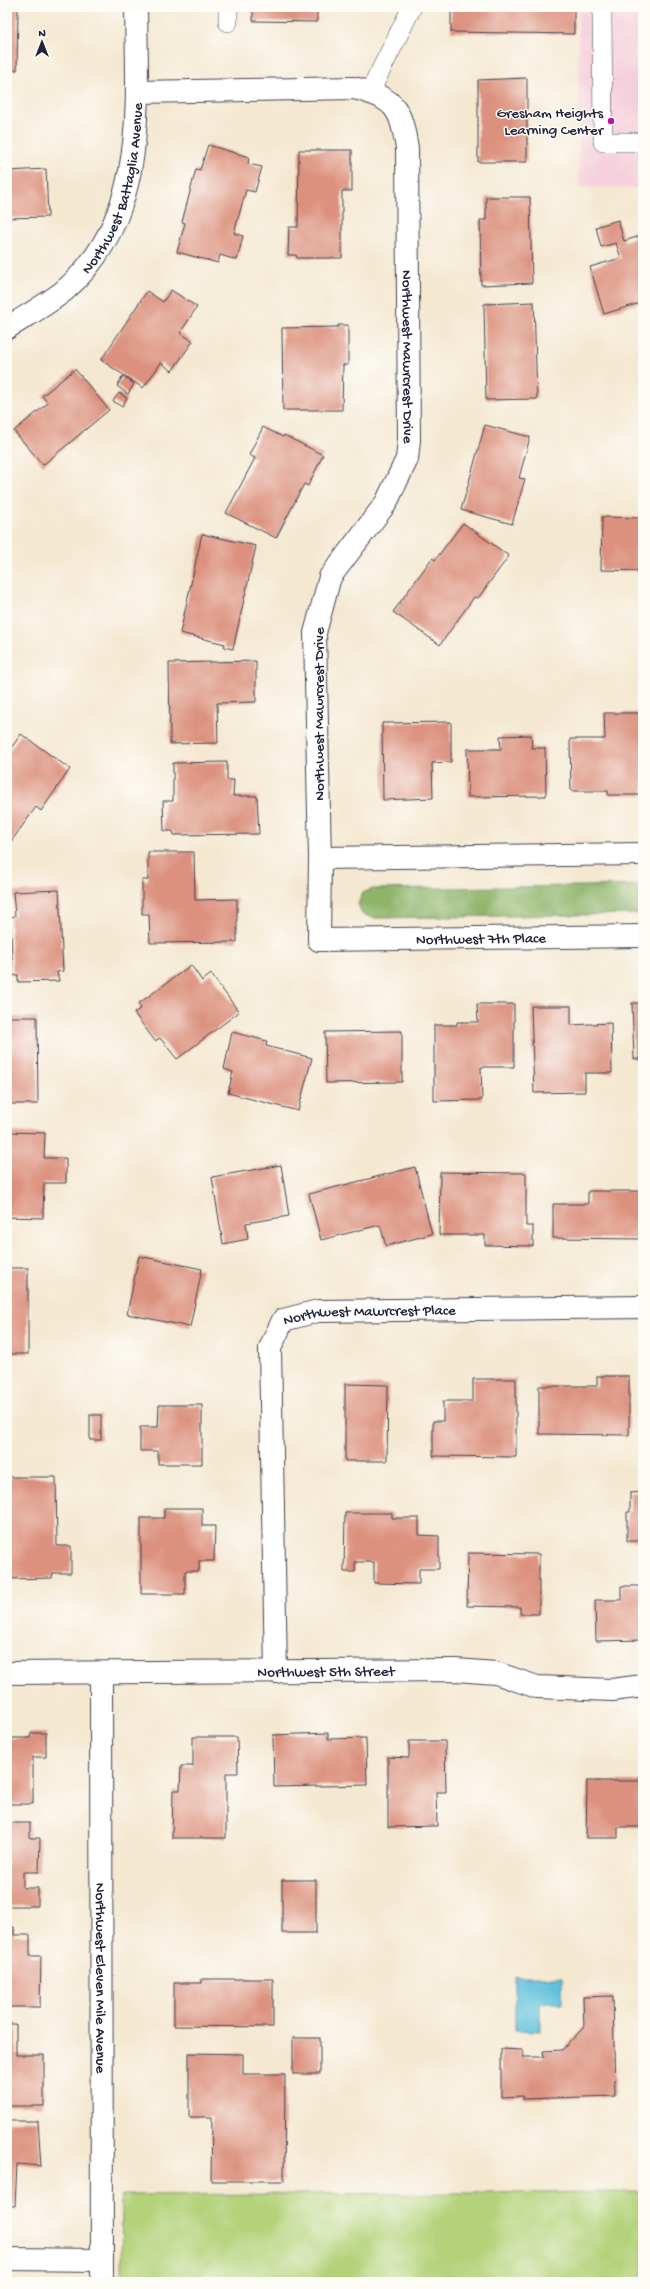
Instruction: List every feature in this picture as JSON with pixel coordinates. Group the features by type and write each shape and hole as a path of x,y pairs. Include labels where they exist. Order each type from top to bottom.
{"street":[{"name":"Northwest Battaglia Avenue","path":"7,328 65,290 98,254 116,222 128,186 135,142 137,92 136,7"},
{"name":"Northwest Mawrcrest Drive","path":"137,92 354,88 380,95 396,110 403,124 407,148 409,440 407,460 386,503 330,577 315,633 320,858 318,940"},
{"path":"320,858 643,854"},
{"name":"Northwest 7th Place","path":"318,940 643,936"},
{"name":"Northwest Mawrcrest Place","path":"276,1672 270,1348 283,1320 318,1311 643,1307"},
{"name":"Northwest 5th Street","path":"7,1674 456,1670 496,1673 537,1687 612,1690 643,1686"},
{"name":"Northwest Eleven Mile Avenue","path":"101,1674 102,2282"},
{"path":"7,2259 101,2260"}],"lane":[{"path":"370,92 412,7"},
{"path":"602,7 603,142 643,142"}],"shaded area":[{"name":"Gresham Heights Learning Center","path":"578,7 643,7 643,188 579,187"}],"green space":[{"path":"643,885 643,914 374,918 362,914 358,904 362,893 373,889"},
{"path":"643,2192 643,2282 121,2282 122,2195"}],"water":[{"path":"515,1977 562,1977 562,2003 540,2003 540,2031 515,2030"}],"building":[{"path":"7,7 18,7 17,70 7,70"},
{"path":"253,7 317,7 317,22 253,21"},
{"path":"451,7 574,7 574,34 451,32"},
{"path":"527,78 527,162 478,162 478,80"},
{"path":"208,145 249,157 248,164 262,167 255,192 246,190 234,233 243,236 237,260 220,255 218,263 177,252 185,223 182,222 196,169 200,170"},
{"path":"299,150 352,150 352,191 342,191 342,258 297,258 296,255 288,255 289,227 298,227"},
{"path":"46,169 48,217 7,218 7,171"},
{"path":"486,197 530,197 532,283 481,285 480,220 486,220"},
{"path":"618,220 624,241 643,235 643,311 640,303 604,314 590,267 621,258 616,243 601,247 596,227"},
{"path":"171,290 197,307 180,333 193,341 172,371 161,363 143,388 101,360 147,291 163,302"},
{"path":"534,302 537,399 486,400 484,304"},
{"path":"338,325 348,325 348,365 343,365 342,410 283,410 282,328 338,327"},
{"path":"75,369 109,410 43,465 14,431 48,403 42,396"},
{"path":"123,376 134,384 128,394 117,386"},
{"path":"119,393 127,398 122,407 113,401"},
{"path":"485,425 530,437 519,478 525,479 512,524 461,510"},
{"path":"263,427 283,437 284,435 323,455 308,486 304,484 276,538 226,513 255,458 249,455"},
{"path":"602,517 643,518 643,571 601,570"},
{"path":"463,523 509,556 478,598 474,597 440,645 393,612 432,558 435,560"},
{"path":"202,534 256,546 233,649 224,647 225,644 180,633"},
{"path":"256,661 256,702 217,703 218,743 170,744 169,663"},
{"path":"604,713 643,713 643,795 608,795 608,791 571,791 570,739 605,739"},
{"path":"451,722 451,762 432,763 433,798 383,800 382,723"},
{"path":"21,734 70,769 41,811 36,807 10,843 7,841 7,754"},
{"path":"531,735 532,748 545,748 546,796 468,797 467,749 501,749 500,736"},
{"path":"227,762 227,780 234,780 233,796 257,796 259,834 174,835 173,831 164,831 163,801 173,801 173,763"},
{"path":"148,852 194,852 195,900 237,899 237,942 150,943 149,914 142,914 142,880 148,880"},
{"path":"59,890 63,971 57,972 59,981 18,982 18,975 13,976 10,917 15,916 13,892"},
{"path":"191,965 202,981 211,974 239,1012 177,1059 160,1038 155,1041 134,1013 141,1008 138,1004"},
{"path":"632,1003 643,1003 643,1076 641,1076 641,1059 634,1059"},
{"path":"477,1004 514,1004 514,1067 481,1067 482,1100 434,1101 434,1025 457,1025 457,1022 478,1022"},
{"path":"531,1006 571,1006 571,1025 611,1023 612,1073 585,1073 585,1092 534,1093"},
{"path":"7,1017 37,1017 38,1104 7,1104"},
{"path":"402,1031 402,1082 326,1083 325,1032"},
{"path":"232,1032 267,1041 266,1046 312,1058 298,1111 228,1093 233,1072 224,1069"},
{"path":"7,1132 45,1133 44,1158 66,1158 66,1183 44,1183 43,1218 7,1217"},
{"path":"281,1165 289,1216 246,1223 248,1239 223,1244 212,1177"},
{"path":"415,1167 432,1234 386,1246 380,1225 321,1240 309,1194"},
{"path":"440,1172 526,1173 526,1226 533,1226 533,1246 485,1245 485,1235 439,1235"},
{"path":"588,1191 643,1191 643,1239 553,1238 553,1204 588,1204"},
{"path":"139,1256 202,1269 190,1327 127,1314"},
{"path":"7,1268 28,1268 28,1354 7,1354"},
{"path":"597,1376 629,1376 629,1435 539,1434 539,1386 597,1386"},
{"path":"473,1379 516,1379 516,1457 433,1456 433,1421 443,1421 443,1401 473,1401"},
{"path":"345,1384 388,1385 387,1461 345,1461"},
{"path":"159,1405 202,1405 202,1464 158,1464 158,1451 140,1451 140,1427 158,1427"},
{"path":"90,1415 101,1415 101,1440 90,1440"},
{"path":"7,1477 56,1477 57,1546 71,1546 71,1573 53,1573 52,1578 7,1579"},
{"path":"643,1492 643,1572 641,1572 641,1541 627,1541 627,1512 630,1512 630,1493"},
{"path":"164,1508 202,1508 202,1526 215,1526 214,1561 199,1561 199,1571 185,1571 185,1594 141,1594 141,1518 164,1518"},
{"path":"345,1513 392,1513 392,1518 419,1518 419,1535 439,1536 439,1569 419,1569 419,1584 374,1583 374,1562 355,1562 355,1572 344,1572"},
{"path":"468,1553 539,1554 539,1614 520,1614 520,1607 467,1606"},
{"path":"621,1586 643,1586 643,1640 596,1641 595,1600 621,1600"},
{"path":"31,1733 46,1733 46,1757 33,1757 33,1804 8,1804 7,1738 30,1738"},
{"path":"328,1733 328,1739 366,1738 367,1785 274,1787 273,1735"},
{"path":"193,1737 237,1737 238,1773 226,1773 226,1838 172,1838 173,1790 180,1790 181,1766 193,1766"},
{"path":"409,1741 445,1741 446,1792 436,1792 437,1826 388,1827 388,1757 409,1758"},
{"path":"640,1752 643,1752 643,1827 618,1827 618,1838 586,1838 587,1781 640,1781"},
{"path":"7,1823 30,1823 30,1838 40,1838 39,1872 23,1872 23,1888 38,1888 38,1906 7,1906"},
{"path":"282,1880 316,1880 316,1933 282,1933"},
{"path":"7,1927 14,1927 14,1935 30,1935 30,1956 41,1956 40,2007 7,2007"},
{"path":"202,1979 273,1979 273,2027 174,2026 174,1983 202,1983"},
{"path":"640,1984 643,1984 643,2021 641,2021"},
{"path":"613,1996 615,2096 523,2099 523,2096 501,2097 501,2049 523,2050 523,2057 544,2057 543,2051 562,2050 584,2027 583,1997"},
{"path":"7,2024 16,2024 16,2055 44,2055 44,2106 7,2106"},
{"path":"293,2038 320,2038 320,2074 293,2074"},
{"path":"189,2053 243,2054 243,2074 285,2074 284,2181 211,2181 212,2117 189,2117"},
{"path":"8,2121 38,2121 41,2166 17,2164 15,2206 7,2206"}],"place":[{"name":"Gresham Heights Learning Center","path":"611,121"}]}
